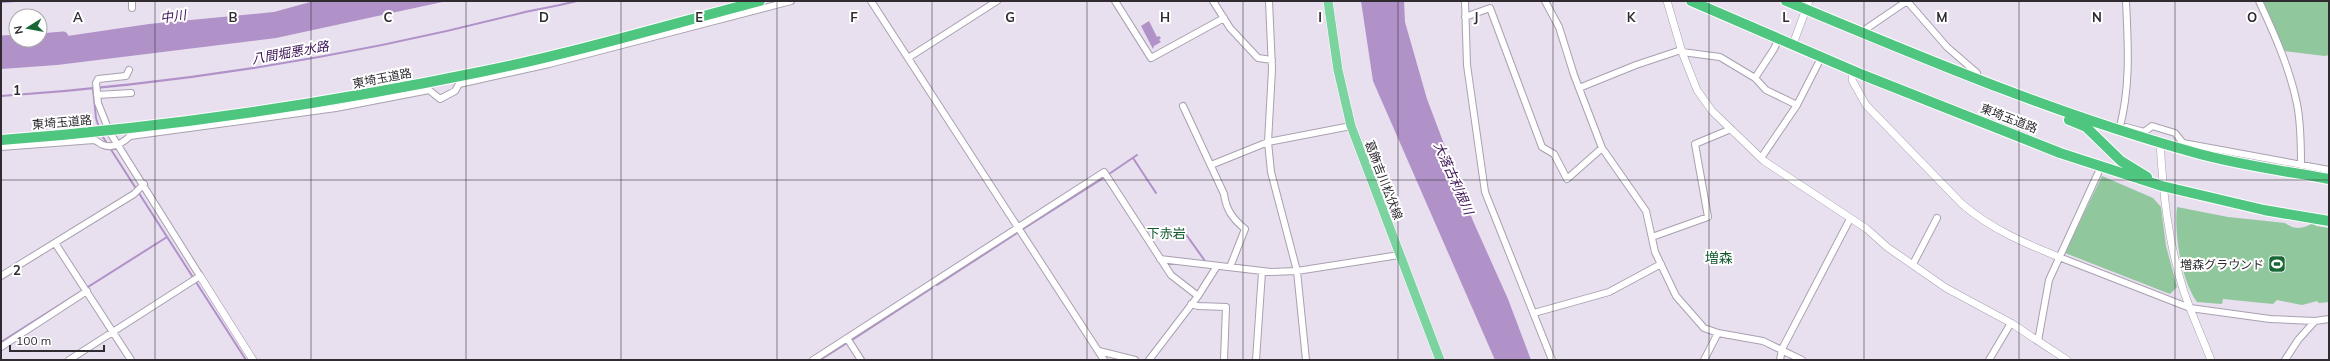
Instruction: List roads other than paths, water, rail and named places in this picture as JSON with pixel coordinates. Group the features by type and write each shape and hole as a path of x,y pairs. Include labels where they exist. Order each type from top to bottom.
{"highway":[{"name":"東埼玉道路","path":"1,140 109,131 333,100 486,71 760,1"},
{"name":"東埼玉道路","path":"1691,1 1853,70 2060,153 2162,186 2264,210 2329,221"},
{"name":"東埼玉道路","path":"1786,1 1808,5 1860,33 2045,106 2197,153 2329,179"},
{"path":"2045,106 2086,127 2121,161 2162,186"}],"main road":[{"name":"葛飾吉川松伏線","path":"1328,1 1338,70 1351,126 1440,360"}],"street":[{"path":"1,147 94,140 102,145 118,145 124,143 130,136 336,108 429,90 440,99 455,91 459,84 549,64 791,1"},
{"path":"871,1 1104,360"},
{"path":"908,58 997,1"},
{"path":"1115,1 1152,58 1224,18"},
{"path":"1213,1 1224,18 1258,58 1272,60"},
{"path":"1269,1 1272,60 1268,142 1271,172 1297,271 1306,360"},
{"path":"1465,1 1467,65 1486,192 1552,360"},
{"path":"1545,1 1559,27 1579,88 1602,148 1646,211 1655,252 1676,296 1704,328 1718,333 1763,340 1802,360"},
{"path":"1666,1 1681,51 1697,90 1712,111 1761,158 1850,218 1946,288 2011,323 2067,360"},
{"path":"1860,33 1907,1 1947,47 1977,73 1979,81"},
{"path":"2126,1 2129,59 2126,98 2120,128 2144,132 2152,126 2175,133 2182,143 2329,170"},
{"path":"2259,1 2282,56 2297,104 2301,165"},
{"path":"1793,44 1808,5"},
{"path":"1465,17 1490,8 1542,147 1554,154 1567,179 1602,148"},
{"path":"1755,78 1774,49 1779,38"},
{"path":"1579,88 1681,51 1720,57 1755,78 1766,90 1797,105"},
{"path":"1761,158 1797,105 1822,56"},
{"path":"130,70 126,76 98,80 96,83 98,103 109,131 144,184 251,359"},
{"path":"1853,70 1852,80 1866,105 1962,204 1976,217 2002,232 2059,257 2190,308 2270,319 2315,321 2329,319"},
{"path":"97,95 131,92"},
{"path":"1183,106 1224,194 1225,204 1233,219 1245,229 1230,267"},
{"path":"1211,165 1268,142 1351,126"},
{"path":"1652,237 1708,217 1695,144 1730,129"},
{"path":"2160,142 2162,186 2173,252 2190,308 2211,360"},
{"path":"2038,341 2049,280 2099,171"},
{"path":"813,360 1104,172 1171,275 1198,296"},
{"path":"1,276 134,194 144,184"},
{"path":"1780,360 1782,349 1850,218"},
{"path":"1913,264 1937,218"},
{"path":"55,244 131,360"},
{"path":"1160,259 1262,272 1297,271 1400,255"},
{"path":"1534,313 1609,292 1661,264"},
{"path":"1149,360 1198,296 1217,266"},
{"path":"1256,360 1262,272"},
{"path":"69,360 200,276"},
{"path":"2,344 87,292"},
{"path":"1191,304 1198,306 1226,307 1224,360"},
{"path":"2285,360 2298,340 2315,321"},
{"path":"1989,360 2011,323"},
{"path":"1704,360 1718,333"},
{"path":"847,338 861,360"},
{"path":"1099,351 1135,360"}],"water":[{"path":"314,1 447,1 276,38 57,65 1,69 1,43 8,42 8,48 48,48 48,39 149,24 274,12"},
{"name":"大落古利根川","path":"1361,1 1404,1 1405,22 1427,99 1473,221 1508,299 1531,360 1495,360 1373,81"},
{"path":"1149,21 1157,37 1159,36 1161,38 1159,40 1161,42 1154,46 1153,49 1141,26"}],"waterway":[{"path":"1,2 16,1"},
{"name":"八間堀悪水路","path":"1,96 132,84 263,66 393,43 577,1"},
{"name":"中川","path":"48,38 63,37"},
{"name":"中川","path":"1,41 8,41"},
{"path":"93,89 96,118 99,128"},
{"path":"101,134 246,360"},
{"path":"1109,174 1137,155"},
{"path":"1133,158 1156,193"},
{"path":"1023,229 1105,177"},
{"path":"1180,226 1205,261"},
{"path":"937,285 1017,233"},
{"path":"1,342 167,237"},
{"path":"852,340 932,288"},
{"path":"820,360 847,343"}],"place":[{"name":"増森グラウンド","path":"2277,264"}],"district":[{"name":"下赤岩","path":"1166,233"},
{"name":"増森","path":"1719,258"}]}
